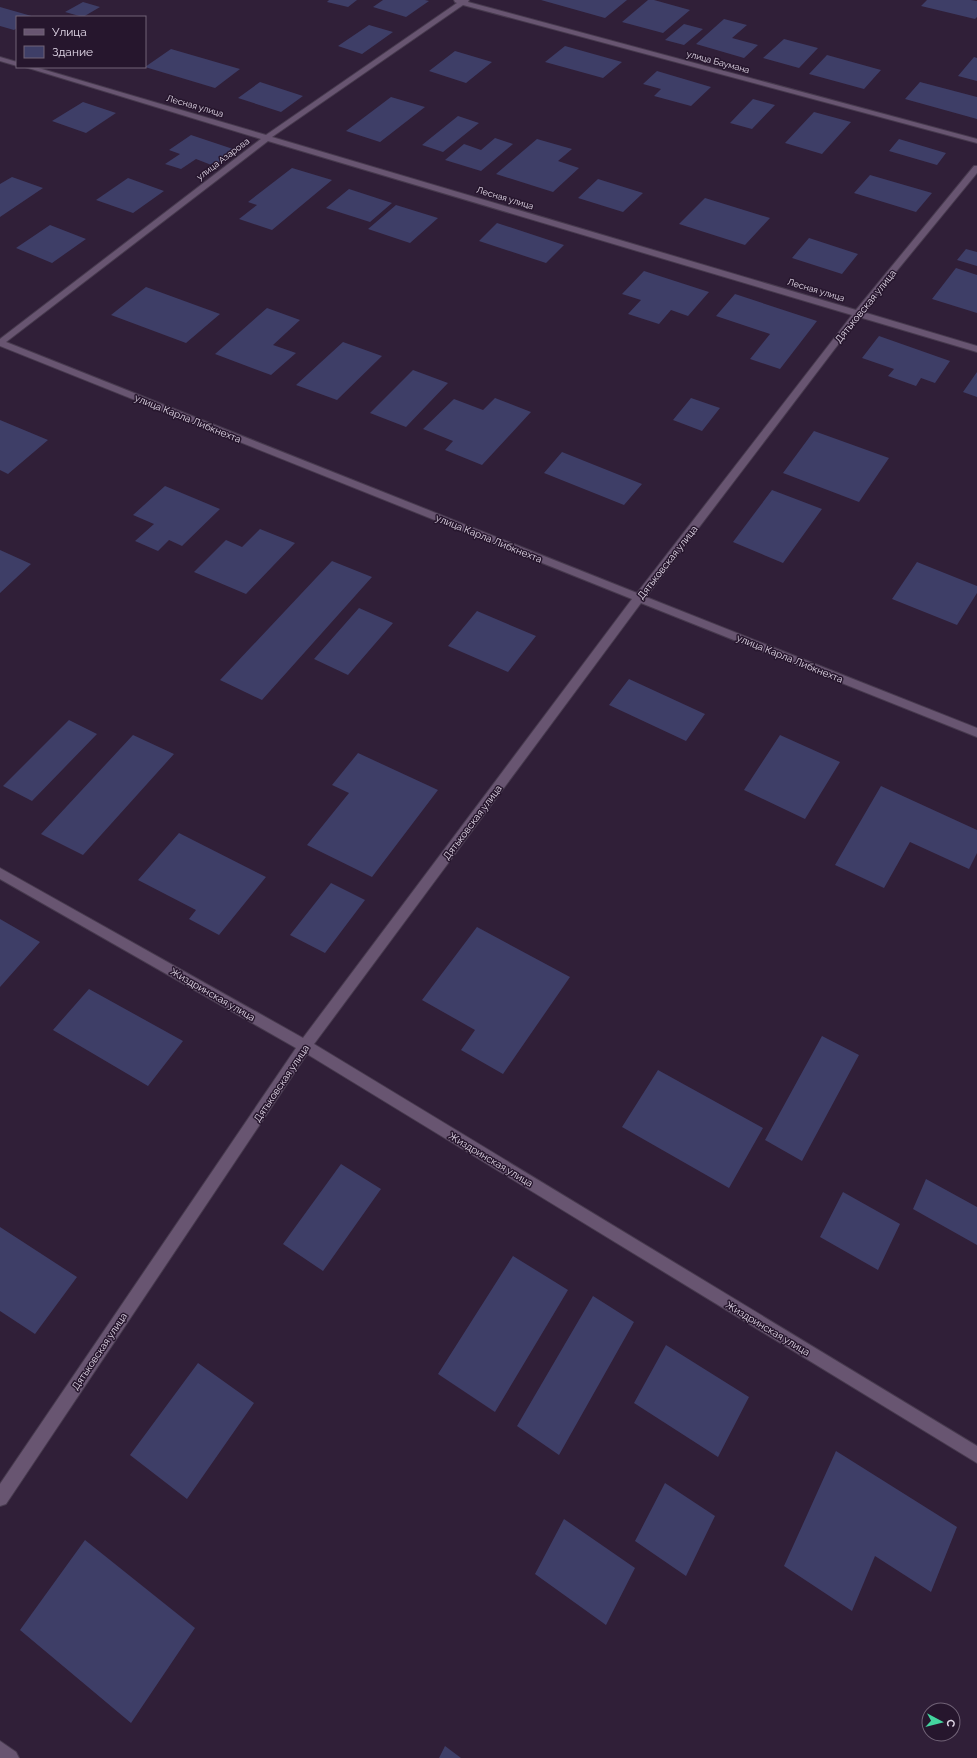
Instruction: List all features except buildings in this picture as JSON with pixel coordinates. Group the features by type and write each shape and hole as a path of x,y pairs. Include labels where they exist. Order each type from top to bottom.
{"street":[{"name":"улица Баумана","path":"454,0 464,1 977,141"},
{"name":"улица Азарова","path":"0,343 268,138 464,1"},
{"path":"0,59 16,64"},
{"name":"Лесная улица","path":"31,68 977,349"},
{"name":"Дятьковская улица","path":"0,1498 305,1046 639,598 858,313 977,168"},
{"name":"улица Карла Либкнехта","path":"0,343 977,733"},
{"name":"Жиздринская улица","path":"0,873 305,1046 977,1454"},
{"path":"0,1750 10,1758"}]}
